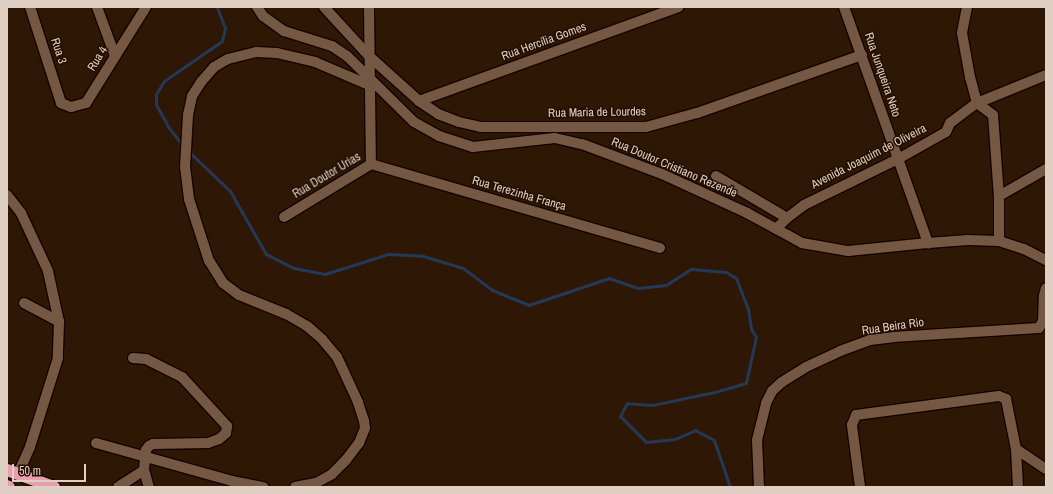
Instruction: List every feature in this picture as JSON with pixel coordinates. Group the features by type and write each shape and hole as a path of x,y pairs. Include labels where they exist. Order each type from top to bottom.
{"highway":[{"path":"12,472 54,487"}],"street":[{"name":"Rua 3","path":"30,7 61,103"},
{"path":"97,7 115,56"},
{"name":"Rua 4","path":"61,103 72,107 86,103 146,7"},
{"name":"Rua Doutor Cristiano Rezende","path":"257,7 263,16 284,31 332,46 347,56 369,81 414,122 438,136 473,147 555,138 582,144 662,174 747,213 802,243 848,251 968,240 999,241 1024,249 1046,260"},
{"name":"Rua Maria de Lourdes","path":"324,7 369,56 419,101 438,114 459,122 480,127 646,127 697,113 862,56"},
{"name":"Rua Doutor Urias","path":"284,217 371,164 369,7"},
{"name":"Rua Hercília Gomes","path":"419,101 678,7"},
{"name":"Rua Junqueira Neto","path":"844,7 928,243"},
{"path":"967,7 962,33 970,77 977,103 993,115 999,196 999,241"},
{"path":"295,487 316,483 332,474 346,460 359,443 365,428 364,421 358,402 336,357 322,338 307,326 286,314 239,295 223,283 209,261 189,198 185,167 188,115 192,96 201,82 214,67 228,59 256,52 277,53 315,62 356,79 369,81"},
{"name":"Avenida Joaquim de Oliveira","path":"776,229 804,205 898,159 946,132 950,123 977,103 1046,76"},
{"name":"Rua Terezinha França","path":"371,164 660,248"},
{"path":"999,196 1046,169"},
{"path":"716,176 787,218"},
{"path":"7,195 21,213 48,271 59,322 58,358 30,447 12,472"},
{"name":"Rua Beira Rio","path":"759,487 757,440 766,404 772,391 782,382 806,367 840,351 870,340 1039,328 1043,321 1044,296 1046,288"},
{"path":"24,303 59,322"},
{"path":"133,358 146,359 182,377 227,426 226,433 219,439 208,443 153,444 146,450 145,457 144,470 149,487"},
{"path":"860,487 852,425 856,415 1004,397 1006,399 1016,449 1018,487"},
{"path":"96,443 232,481 263,487"},
{"path":"1016,449 1046,469"},
{"path":"121,484 144,470"}],"waterway":[{"path":"184,147 169,128 156,105 156,94 164,81 222,41 225,28 217,7"},
{"path":"188,151 230,191 266,254 294,268 325,274 388,254 423,256 463,268 492,290 529,305 609,278 638,288 666,285 691,269 726,272 736,278 748,309 751,329 756,337 746,383 714,392 653,405 627,403 620,416 646,442 675,439 695,430 714,440 730,487"}]}
